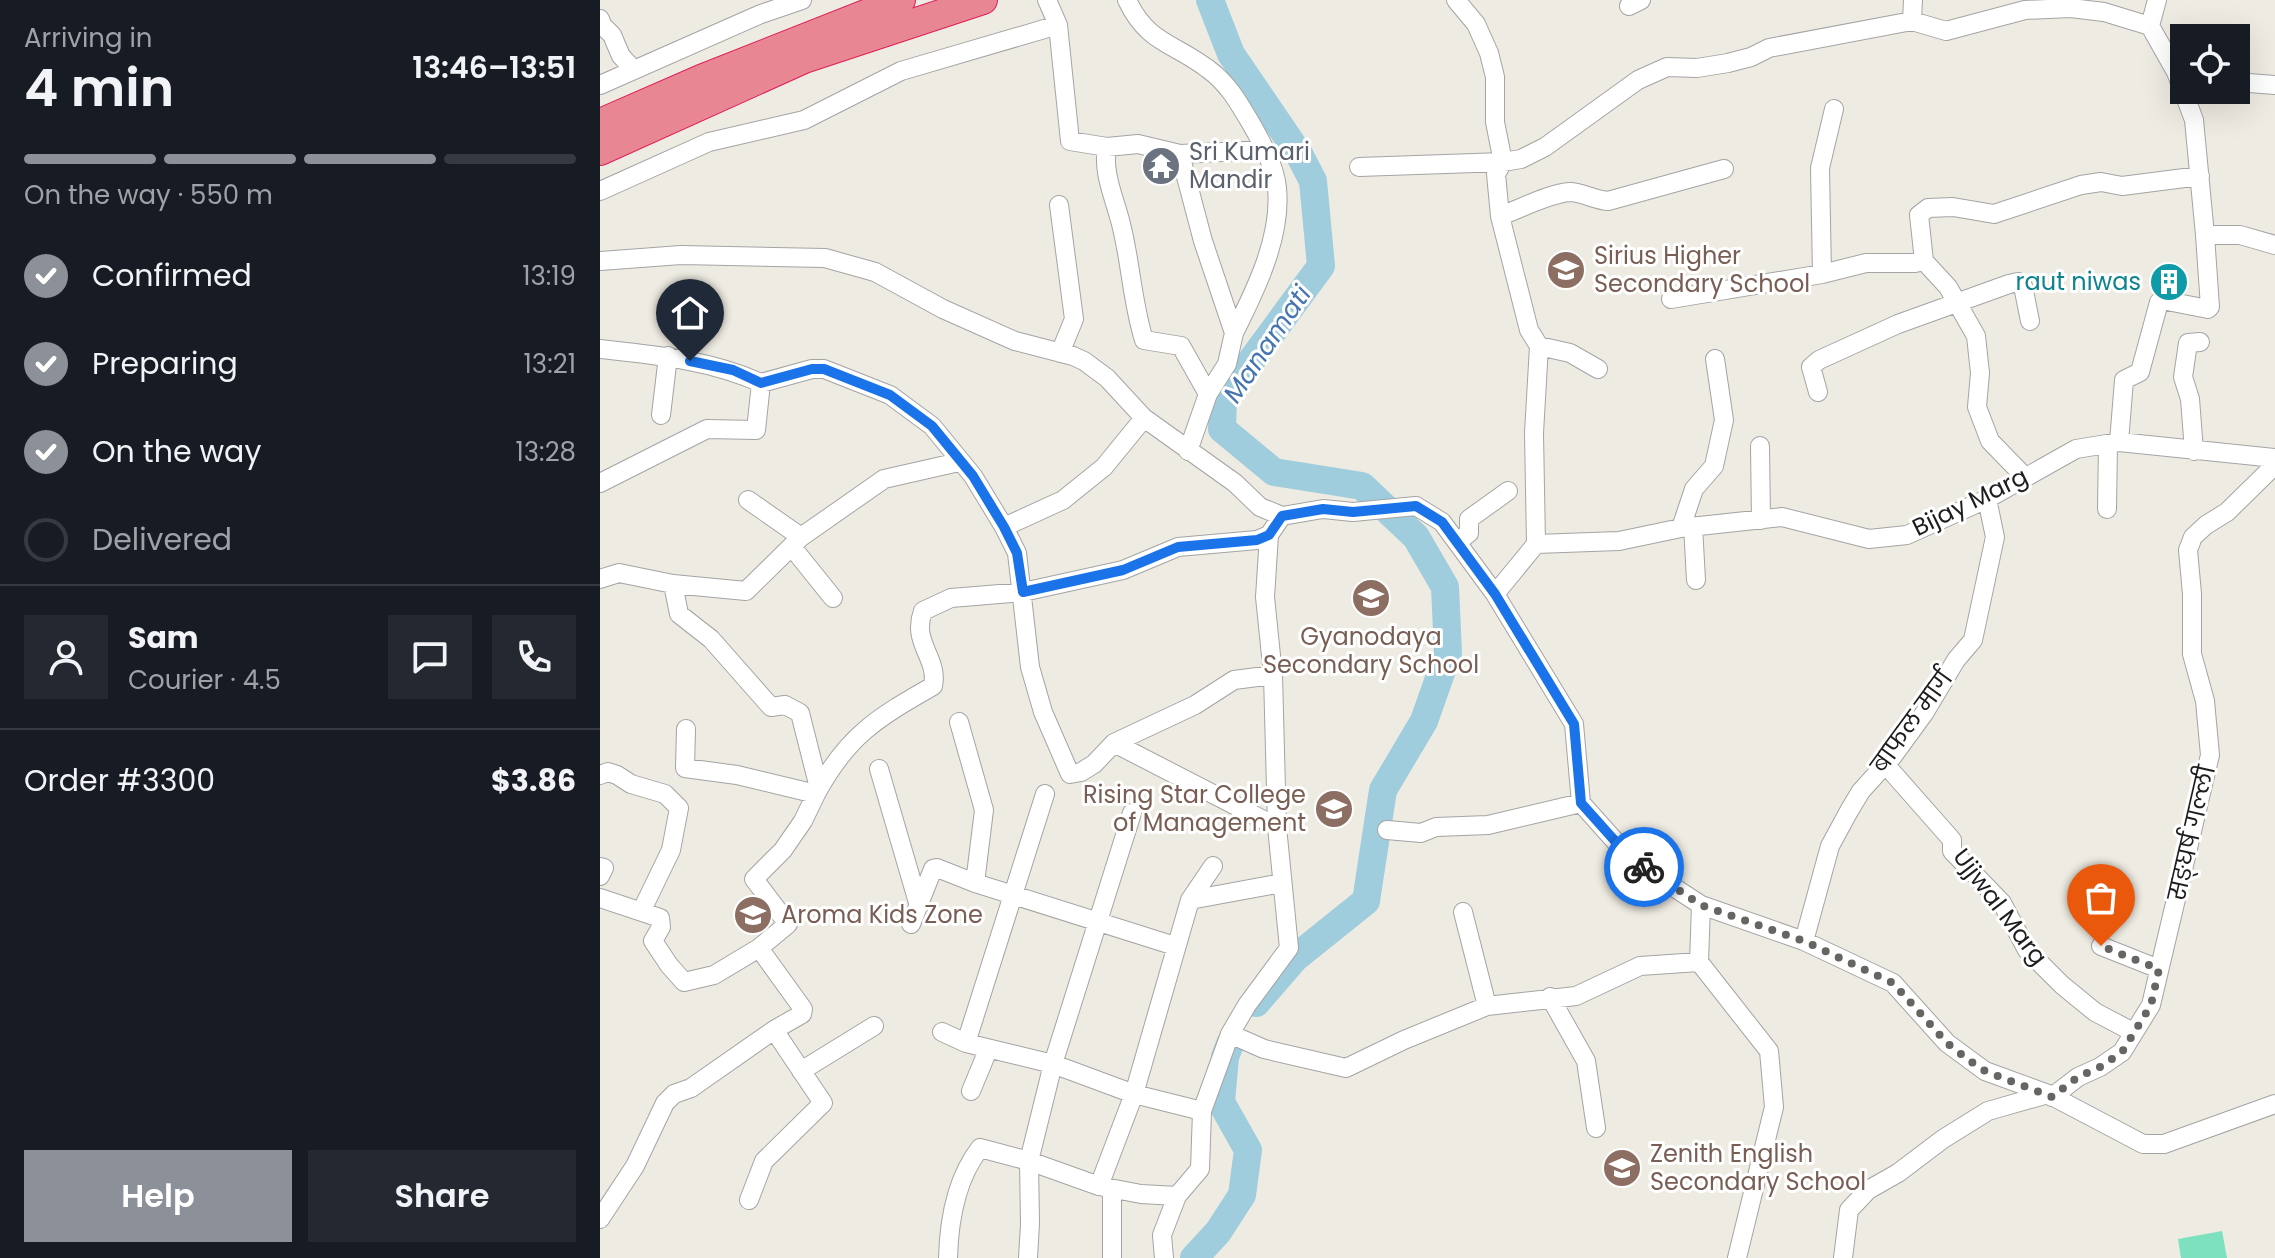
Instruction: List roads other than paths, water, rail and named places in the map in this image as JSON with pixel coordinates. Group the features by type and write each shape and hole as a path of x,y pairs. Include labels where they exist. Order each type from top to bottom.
{"highway":[{"path":"600,123 701,79 901,0"},
{"path":"600,151 804,59 983,0"}],"street":[{"path":"600,85 757,7 802,0"},
{"path":"1047,0 1058,25 1070,141 1107,147 1138,144 1180,154 1266,150"},
{"path":"1127,0 1147,32 1209,70 1235,95 1266,150 1277,186 1277,210 1263,274 1234,333 1227,364 1208,394 1188,451"},
{"path":"1456,0 1476,24 1489,53 1495,77 1495,122 1503,162 1496,174 1500,216 1529,330 1539,346 1534,433 1536,544 1495,594"},
{"path":"1912,21 1913,0"},
{"path":"2150,26 2157,0"},
{"path":"1359,167 1521,159 1545,147 1638,80 1667,67 1697,68 1728,63 1769,48 1912,21 1946,31 2025,10 2071,8 2104,12 2150,26 2170,57"},
{"path":"600,19 612,35 621,56 634,70"},
{"path":"600,191 709,142 804,120 901,71 1058,25"},
{"path":"2250,83 2275,85"},
{"path":"2107,509 2124,380 2139,375 2159,302 2210,307 2200,176 2189,104"},
{"path":"1822,274 1820,168 1834,109"},
{"path":"1107,147 1104,162 1121,222 1144,340 1181,346 1208,394"},
{"path":"1180,154 1203,241 1234,333"},
{"path":"1500,216 1567,192 1608,201 1724,169"},
{"path":"2024,476 1990,441 1977,407 1980,373 1976,336 1958,303 1924,261 1919,215 1928,208 1953,207 1994,214 2081,185 2101,182 2122,186 2200,176"},
{"path":"1059,205 1074,319 1060,353"},
{"path":"2205,235 2240,235 2275,245"},
{"path":"600,261 681,255 825,258 875,272 943,309 1015,341 1084,361 1107,378 1144,418 1235,483 1260,507 1282,516 1323,509 1353,512 1416,506 1442,522 1495,594 1574,724 1581,803 1632,860 1701,905 1804,941 1893,983 1947,1043 1985,1071 2050,1095 2143,1144 2164,1144 2275,1104"},
{"path":"1671,299 1822,274 1866,263 1924,261"},
{"path":"1818,392 1811,367 1819,360 1898,324 2018,282 2023,286 2030,321"},
{"path":"2194,451 2190,399 2183,377 2188,343 2200,342"},
{"path":"1539,346 1570,353 1598,369"},
{"path":"600,349 668,356 733,370 761,383 812,369 824,369 890,395 932,426 973,476 1017,553 1030,667 1043,712 1070,774 1094,764 1114,743 1195,705 1234,680 1273,675"},
{"path":"661,415 668,356"},
{"path":"1696,580 1687,527 1694,489 1714,466 1724,420 1715,359"},
{"path":"600,483 707,429 756,430 761,383"},
{"path":"1004,527 1063,500 1104,467 1144,418"},
{"name":"Bijay Marg","path":"1536,544 1619,541 1687,527 1782,517 1869,539 1907,535 1987,499 2076,449 2114,443 2275,458"},
{"path":"1760,446 1761,520"},
{"path":"600,579 619,573 673,584 746,591 796,542 884,479 959,462"},
{"name":"सङ्घर्ष गल्ली","path":"1843,1258 1849,1210 1868,1190 1988,1111 2050,1095 2100,1067 2122,1052 2151,1005 2210,755 2205,701 2192,654 2188,550 2193,537 2227,512 2275,465"},
{"path":"1457,542 1469,533 1469,519 1508,491"},
{"name":"बाफल मार्ग","path":"1804,941 1830,846 1861,791 1901,745 1956,660 1973,640 1995,537 1987,499"},
{"path":"748,500 796,542 833,598"},
{"path":"1164,1258 1162,1235 1177,1196 1200,1169 1202,1111 1230,1034 1289,948 1277,827 1273,675 1265,597 1269,535 1282,516"},
{"path":"600,898 660,918 661,927 653,941 684,982 714,975 759,948 788,924 754,879 783,850 803,821 833,762 848,744 883,714 933,686 935,677 918,631 923,611 951,598 1023,592 1123,570 1178,547 1257,540 1269,535"},
{"path":"673,584 679,614 711,639 771,707 785,705 800,713 818,791"},
{"path":"959,722 984,810 975,883"},
{"path":"642,910 671,850 685,768 686,729"},
{"path":"1114,743 1277,827"},
{"name":"Ujjwal Marg","path":"1885,764 1952,840 1952,851 2002,903 2027,950 2095,1012 2133,1032"},
{"path":"685,768 818,791"},
{"path":"879,769 919,906"},
{"path":"600,775 608,772 631,784 665,794 679,808"},
{"path":"966,1043 1045,794"},
{"path":"1387,830 1421,833 1436,827 1488,825 1581,803"},
{"path":"1028,1258 1029,1161 1053,1064 1132,813"},
{"path":"1112,1258 1105,1188 1190,900 1213,866"},
{"path":"600,867 604,868 600,876"},
{"path":"911,924 933,869 937,868 975,883 1175,946"},
{"path":"1190,900 1282,883"},
{"path":"1701,905 1699,962 1769,1051 1774,1107 1737,1258"},
{"path":"1463,912 1487,1006"},
{"path":"2101,946 2159,969"},
{"path":"600,1219 635,1166 665,1103 674,1094 691,1088 802,1014 803,1009 759,948"},
{"path":"1230,1034 1264,1049 1346,1068 1487,1006 1576,996 1640,966 1699,962"},
{"path":"1550,997 1586,1061 1596,1128"},
{"path":"801,1071 874,1026"},
{"path":"749,1200 764,1161 823,1103 774,1030"},
{"path":"942,1032 988,1050 1053,1064 1134,1094 1202,1111"},
{"path":"971,1091 988,1050"},
{"path":"948,1258 956,1196 980,1148 1029,1161 1105,1188 1177,1196"}],"waterway":[{"name":"Manamati","path":"1210,0 1231,54 1299,154 1313,181 1321,266 1223,399 1222,429 1274,472 1362,486 1416,537 1445,587 1448,653 1424,721 1383,790 1366,901 1295,958 1256,1003"},
{"name":"Manamati","path":"1194,1258 1218,1232 1242,1195 1248,1150 1221,1102 1225,1057 1230,1044"}],"place":[{"name":"Sri Kumari Mandir","path":"1161,166"},
{"name":"Sirius Higher Secondary School","path":"1566,270"},
{"name":"raut niwas","path":"2169,282"},
{"name":"Gyanodaya Secondary School","path":"1371,598"},
{"name":"Rising Star College of Management","path":"1334,809"},
{"name":"Aroma Kids Zone","path":"753,915"},
{"name":"Zenith English Secondary School","path":"1622,1168"}]}
